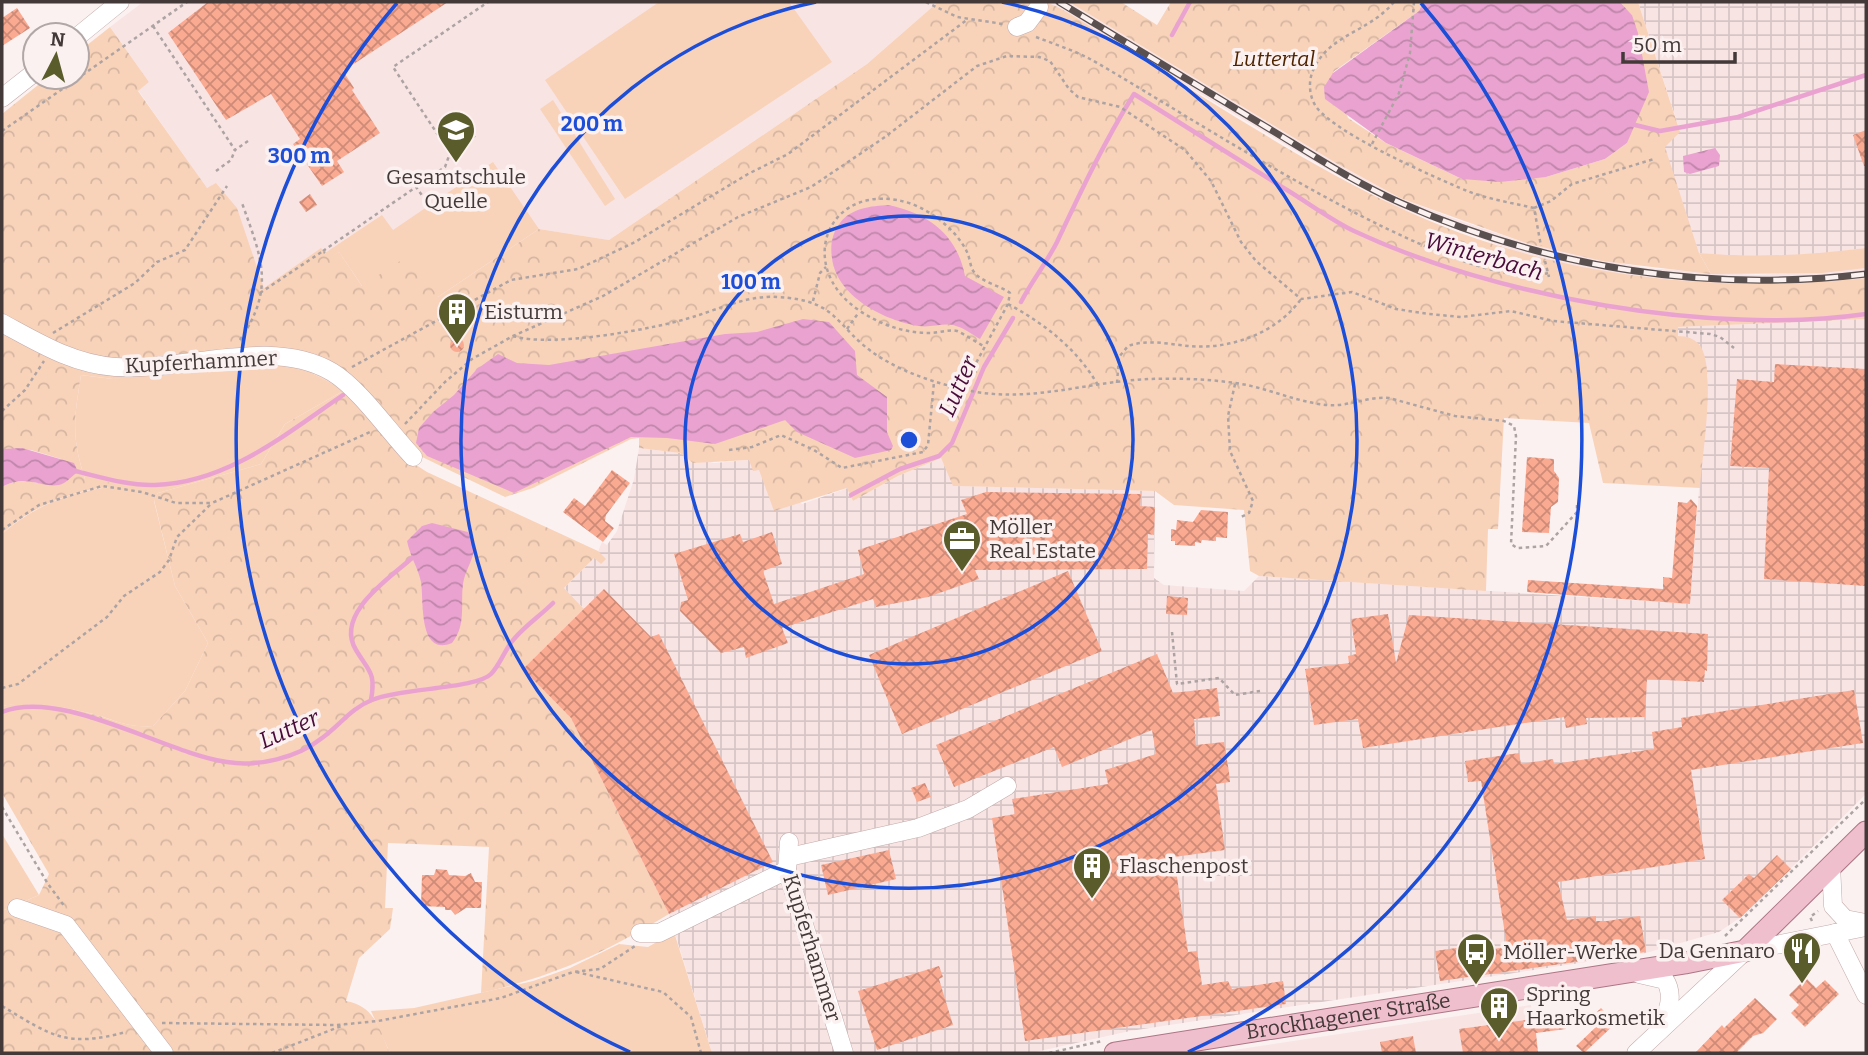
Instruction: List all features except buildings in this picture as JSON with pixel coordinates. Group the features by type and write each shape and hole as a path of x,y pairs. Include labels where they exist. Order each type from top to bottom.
{"main road":[{"path":"1745,951 1866,832"},
{"name":"Brockhagener Straße","path":"1115,1053 1745,951"}],"street":[{"path":"91,26 120,2"},
{"path":"1020,27 1039,8"},
{"path":"2,98 21,83"},
{"name":"Kupferhammer","path":"2,323 67,357 118,367 265,356 292,358 317,365 338,376 413,457"},
{"path":"640,933 659,933 788,856 918,828 968,809 1007,786"},
{"name":"Kupferhammer","path":"788,856 844,1053"},
{"path":"1831,865 1833,906 1845,919 1866,925"},
{"path":"17,908 65,925 164,1053"},
{"path":"1636,1053 1745,951 1866,925"},
{"path":"1835,933 1866,995"},
{"path":"1620,973 1655,976 1665,980 1669,986 1670,1004 1663,1022 1649,1040"}],"path":[{"path":"2,131 187,2"},
{"path":"473,2 478,9"},
{"path":"450,153 393,68 488,2"},
{"path":"926,2 968,19 1020,27 1031,35 1087,57 1365,219 1498,271 1531,278 1548,275 1545,261"},
{"path":"1394,2 1375,22 1330,45 1310,76 1310,93 1316,107 1372,146 1469,191 1534,208 1551,201 1572,184 1654,159"},
{"path":"1372,146 1402,82 1410,53 1414,2"},
{"path":"338,376 364,358 511,280 578,269 635,242 748,174 788,154 968,19"},
{"path":"153,26 235,150"},
{"path":"2,688 18,684 107,617 124,596 160,572 169,561 177,537 212,503 364,437 387,430 460,367 513,335 603,296 738,217 811,187 885,137 987,60 1007,55 1044,58 1055,65 1073,93 1085,99 1120,107 1185,150 1200,165 1220,195 1241,242 1269,275 1301,299"},
{"path":"260,293 446,167 450,153 476,135"},
{"path":"216,171 231,160 235,150 248,141"},
{"path":"2,411 25,390 44,345 135,284 157,262 186,250 227,186"},
{"path":"416,187 429,205"},
{"path":"962,388 985,347 1008,304 1010,293 973,271 962,243 945,224 911,204 887,198 856,202 837,216 827,235 826,267 833,286 860,311 892,327 912,332 954,330 985,347"},
{"path":"222,360 251,321 264,269 242,203"},
{"path":"1534,208 1541,246"},
{"path":"813,301 820,273 826,267"},
{"path":"1116,383 1119,357 1128,346 1148,342 1224,346 1255,335 1289,313 1301,299 1352,292 1406,311 1461,317 1511,312 1553,321 1710,334 1720,337 1734,348"},
{"path":"513,335 546,340 621,332 666,324 718,308 774,296 813,301 823,306 858,342 879,357 934,382 983,393 1021,394 1149,379 1235,383 1312,404 1339,406 1379,397 1455,416 1509,422 1516,436 1510,540 1517,548 1541,549 1577,512 1577,505"},
{"path":"1008,304 1053,332 1070,347 1098,385"},
{"path":"847,329 860,311"},
{"path":"729,450 752,447 781,435 814,450 842,468 918,455 928,445 934,382"},
{"path":"1235,383 1228,416 1230,451 1253,501 1249,513 1238,518"},
{"path":"2,530 39,505 102,486 142,492 176,503 212,503"},
{"path":"1172,632 1177,684 1219,678 1235,695 1260,691"},
{"path":"1722,938 1779,887 1866,799"},
{"path":"1813,923 1810,917 1820,909"},
{"path":"2,1006 46,1033 64,1039 81,1040 182,1022 349,1023 478,1004 530,989 573,972 600,969 631,951 640,933"},
{"path":"573,972 663,992 691,1017 701,1053"},
{"path":"272,1053 349,1023"}],"shaded area":[{"name":"Gesamtschule Quelle","path":"143,2 938,2 867,64 609,240 539,229 263,288 260,272 207,189 138,90 149,82 110,27"},
{"path":"1046,2 1069,2 1336,163 1400,198 1529,244 1645,268 1757,275 1866,268 1866,278 1754,285 1708,283 1600,273 1525,255 1397,207 1325,168"},
{"path":"1638,2 1866,2 1866,248 1811,255 1738,257 1699,253 1664,147 1680,131"},
{"path":"1866,319 1866,794 1744,915 1719,932 1646,953 1130,1031 1031,1053 712,1053 669,914 523,669 584,609 564,588 594,558 605,559 597,554 602,542 607,545 617,531 634,479 639,448 680,453 714,463 749,460 802,504 848,488 853,501 898,476 941,458 954,486 1155,491 1154,578 1164,585 1244,591 1259,576 1690,604 1708,375 1677,336 1678,327"},
{"path":"1531,1005 1538,1053 1214,1053"}],"green space":[{"path":"1032,1 1052,4 1327,171 1396,206 1452,230 1567,264 1686,281 1806,282 1866,278 1866,319 1678,327 1678,336 1697,342 1705,359 1708,395 1700,488 1603,483 1589,423 1504,418 1498,529 1488,529 1486,591 1259,576 1250,571 1244,510 1174,505 1155,491 953,486 941,458 898,476 853,501 847,488 774,511 759,470 753,471 749,460 693,463 680,453 639,448 639,438 631,439 533,488 505,497 416,454 410,461 427,472 598,551 606,559 601,564 594,558 564,588 584,609 523,669 571,718 669,914 578,962 532,979 481,993 489,847 388,843 385,908 393,908 390,929 359,958 346,1001 370,1013 390,1053 2,1053 2,911 39,895 49,874 2,793 2,706 46,705 127,724 153,726 185,691 208,643 175,586 154,500 158,493 261,464 285,424 345,390 300,367 254,363 147,378 113,379 81,375 75,427 77,451 85,479 93,477 110,483 110,487 66,496 38,508 2,534 2,487 21,482 57,484 71,476 61,459 31,450 2,449 2,114 31,91 91,91 91,42 110,27 149,82 138,91 207,188 216,183 237,208 264,288 321,248 329,258 339,252 362,286 409,255 438,297 539,229 609,240 867,64 938,2"},
{"path":"659,2 789,2 832,62 625,199 545,80"},
{"name":"Luttertal","path":"1069,2 1121,2 1157,25 1171,2 1423,2 1419,11 1333,72 1348,118 1386,143 1462,179 1546,177 1605,159 1627,143 1632,15 1620,2 1638,2 1680,132 1665,147 1699,253 1711,274 1602,261 1529,244 1400,198 1336,163"},
{"path":"553,100 615,199 605,206 540,109"},
{"path":"493,162 539,229 438,297 362,286 339,252 329,259 325,253 382,215 393,230"},
{"path":"1866,248 1866,268 1822,273 1711,274 1699,253 1782,255"},
{"path":"254,363 300,367 345,390 285,424 261,464 158,493 154,501 175,586 208,643 185,691 153,726 127,724 56,706 2,706 2,534 25,516 52,502 81,492 110,487 85,479 77,451 75,427 81,375 113,379"},
{"path":"2,834 39,895 2,911"},
{"path":"674,932 712,1053 390,1053 371,1011 414,1008 533,981 570,968 619,944 648,947"}],"water":[{"path":"1423,2 1620,2 1632,15 1638,33 1649,92 1627,143 1605,159 1546,177 1500,182 1462,179 1386,143 1325,99 1324,87 1333,73 1419,11"},
{"path":"1715,148 1720,155 1719,166 1690,174 1684,172 1683,156"},
{"path":"888,205 916,214 939,228 955,248 965,276 1004,297 980,339 952,325 919,326 892,319 864,304 842,284 835,272 831,253 837,227 856,211"},
{"path":"803,319 829,322 855,351 857,375 887,397 887,432 893,446 891,450 855,458 797,432 785,420 715,444 631,437 514,493 427,456 416,443 419,428 433,412 454,395 477,369 498,354 517,363 549,365 725,334 757,332"},
{"path":"22,448 74,463 78,472 58,485 20,481 2,487 2,449"},
{"path":"432,523 468,532 475,547 464,579 460,628 452,643 441,645 433,642 428,635 421,582 407,541 422,526"}],"waterway":[{"name":"Lutter","path":"1172,35 1190,2"},
{"path":"1631,124 1660,131 1738,117 1866,75"},
{"name":"Winterbach","path":"1021,302 1053,249 1103,148 1134,94 1354,231 1472,275 1605,306 1674,315 1741,320 1806,319 1866,314"},
{"name":"Lutter","path":"851,495 900,469 939,456 952,443 984,367 1013,318"},
{"path":"75,471 145,485 181,482 207,476 255,454 343,395"},
{"path":"371,700 372,678 351,637 352,623 367,598 412,558"},
{"name":"Lutter","path":"2,712 27,707 54,708 114,725 202,756 227,762 264,762 289,756 312,745 358,707 372,700 483,679 491,674 518,634 553,603"}],"railway":[{"path":"1059,2 1348,176 1383,195 1456,225 1570,259 1687,277 1747,280 1866,274"}],"place":[{"name":"Gesamtschule Quelle","path":"456,164"},
{"name":"Eisturm","path":"457,346"},
{"name":"Möller Real Estate","path":"962,573"},
{"name":"Flaschenpost","path":"1092,900"},
{"name":"Da Gennaro","path":"1802,985"},
{"name":"Möller-Werke","path":"1476,986"},
{"name":"Spring Haarkosmetik","path":"1499,1040"}]}
